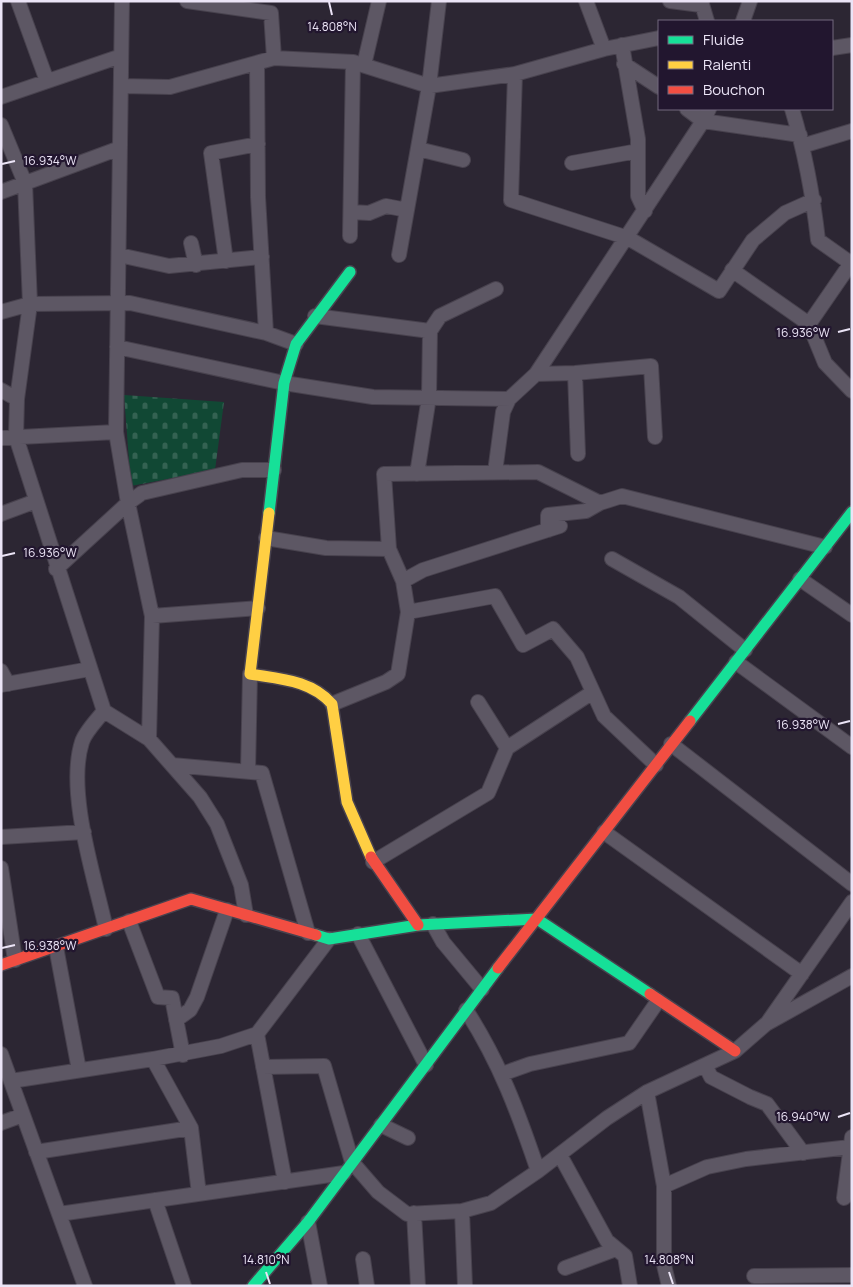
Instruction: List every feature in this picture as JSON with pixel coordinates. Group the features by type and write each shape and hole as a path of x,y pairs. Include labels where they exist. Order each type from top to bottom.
{"street":[{"path":"18,1 47,81"},
{"path":"122,1 116,432 128,503 152,616 149,739"},
{"path":"186,1 270,13 274,58"},
{"path":"350,236 358,64 379,1"},
{"path":"399,255 429,86 438,1"},
{"path":"586,1 604,49"},
{"path":"670,1 701,3 707,20"},
{"path":"743,20 750,1"},
{"path":"121,86 170,87 274,58 358,64 429,86 516,74 604,49 658,38"},
{"path":"833,48 852,45"},
{"path":"622,46 638,139 638,196 645,211"},
{"path":"1,97 121,56"},
{"path":"257,63 258,144 266,334"},
{"path":"624,64 658,86"},
{"path":"516,74 511,200 628,238 719,291 753,240 785,213 814,200"},
{"path":"690,110 801,140 852,131"},
{"path":"792,110 814,200 818,240 851,264 809,324"},
{"path":"495,472 503,412 509,399 536,374 628,238 706,115"},
{"path":"1,125 25,183 30,304 17,399 16,437 56,569 104,711 149,739 200,797 217,824 241,885 246,915"},
{"path":"226,261 211,153 258,144"},
{"path":"1,192 120,148"},
{"path":"418,148 464,160"},
{"path":"572,163 638,151"},
{"path":"351,212 368,212 386,206 407,210"},
{"path":"191,243 196,265"},
{"path":"119,254 169,266 196,265 262,257"},
{"path":"732,270 809,324 825,363 852,391"},
{"path":"248,772 250,674 284,383 296,344 315,316 350,272"},
{"path":"417,474 429,398 430,331 440,316 496,289"},
{"path":"1,312 30,304 130,303 266,334 296,344"},
{"path":"315,316 430,331"},
{"path":"118,348 284,383 373,397 509,399"},
{"path":"536,374 575,374 652,366 655,437"},
{"path":"575,374 578,454"},
{"path":"1,390 17,399"},
{"path":"1,438 116,432"},
{"path":"56,569 128,503 142,493 242,470 274,470"},
{"path":"332,704 386,682 398,674 408,612 403,581 389,549 384,474 538,472 600,503"},
{"path":"403,581 423,570 554,528 548,514 586,511 600,503 622,496 825,547"},
{"path":"1,514 36,501"},
{"path":"253,1286 308,1222 482,989 852,512"},
{"path":"266,538 326,548 389,549"},
{"path":"612,559 679,597 745,650"},
{"path":"800,579 852,615"},
{"path":"408,612 495,596 523,645 553,628 576,657 604,716 656,765"},
{"path":"152,616 258,608"},
{"path":"736,662 852,747"},
{"path":"1,671 4,685 90,669"},
{"path":"250,674 308,686 325,694 332,704 347,802 373,862 418,925"},
{"path":"373,862 488,793 507,748 593,692"},
{"path":"478,702 507,748"},
{"path":"104,711 82,741 77,767 84,832 106,929"},
{"path":"671,744 852,884"},
{"path":"172,764 262,773 308,933"},
{"path":"1,837 84,832"},
{"path":"604,832 802,974"},
{"path":"1,868 15,960"},
{"path":"1,965 191,900 329,939 418,925 537,919 735,1051"},
{"path":"766,1024 852,902"},
{"path":"176,1020 190,1010 197,997 227,910"},
{"path":"129,921 158,997 172,998 183,1055"},
{"path":"433,924 443,942 482,989"},
{"path":"358,934 426,1065"},
{"path":"11,1081 183,1055 221,1046 257,1034 329,939"},
{"path":"56,946 79,1070"},
{"path":"264,1067 324,1066 348,1168 407,1214 462,1211 491,1203 560,1155 607,1118 647,1092 735,1051 766,1024 852,976"},
{"path":"502,1074 530,1064 630,1043 658,1001"},
{"path":"466,1010 484,1039 515,1102 538,1171"},
{"path":"257,1034 285,1182"},
{"path":"1,1054 59,1214 81,1285"},
{"path":"153,1059 191,1128 199,1194"},
{"path":"705,1065 711,1077 750,1098 767,1104 803,1153"},
{"path":"647,1092 664,1186 664,1265 669,1286"},
{"path":"1,1123 23,1115"},
{"path":"381,1125 408,1138"},
{"path":"36,1152 191,1128"},
{"path":"664,1186 707,1167 746,1159 803,1153 851,1142 849,1179 844,1198"},
{"path":"560,1155 607,1241 625,1256 630,1286"},
{"path":"59,1214 285,1182 348,1168"},
{"path":"155,1200 184,1286"},
{"path":"462,1211 465,1286"},
{"path":"414,1213 418,1286"},
{"path":"308,1222 320,1286"},
{"path":"565,1268 616,1249"},
{"path":"363,1259 367,1286"},
{"path":"754,1276 852,1275"}],"green space":[{"path":"124,395 224,402 215,470 131,486"}],"traffic: fast":[{"path":"269,513 284,383 296,344 350,272"},
{"path":"690,721 852,512"},
{"path":"316,935 329,939 418,925 537,919 650,994"},
{"path":"253,1286 308,1222 498,968"}],"traffic: slow":[{"path":"269,513 250,674 284,679 305,685 324,696 332,704 347,802 371,857"}],"traffic: jam":[{"path":"498,968 690,721"},
{"path":"371,857 418,925"},
{"path":"1,965 191,899 316,935"},
{"path":"650,994 735,1051"}]}
